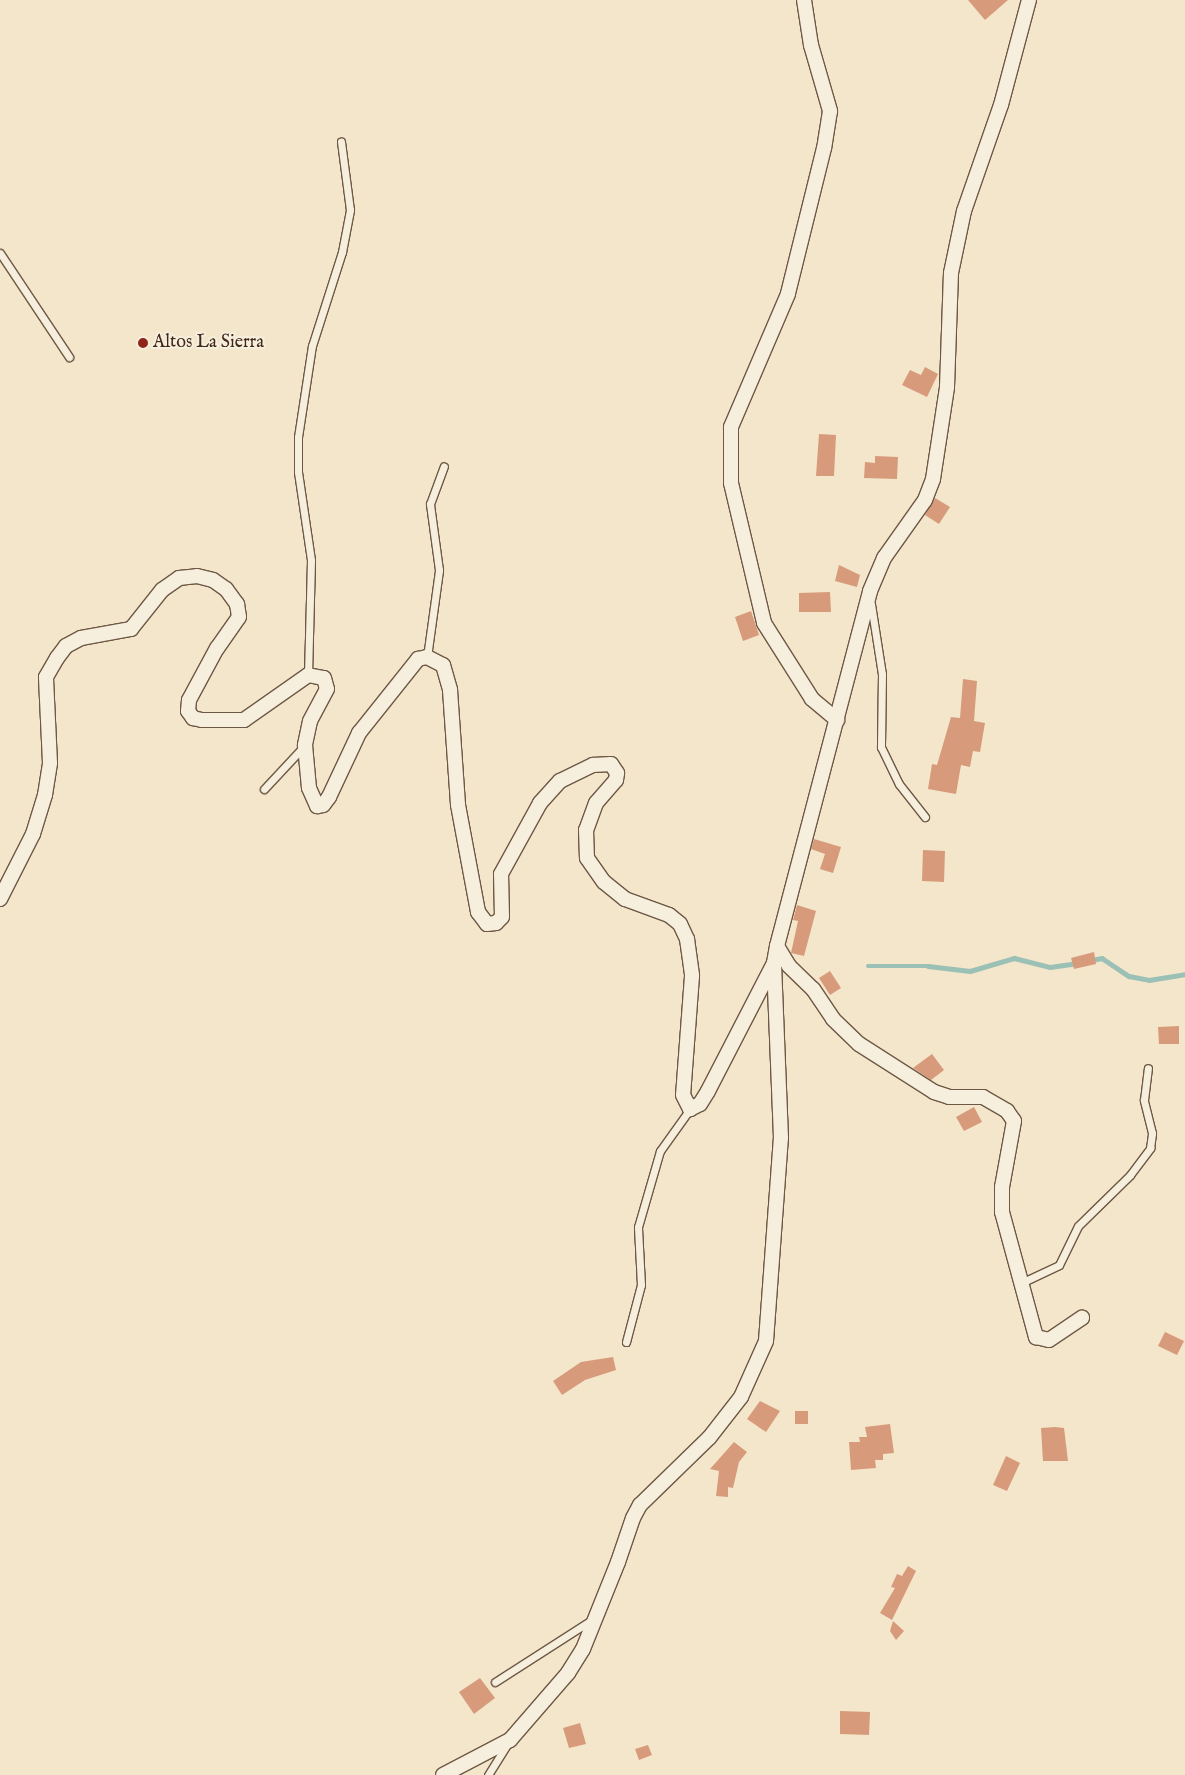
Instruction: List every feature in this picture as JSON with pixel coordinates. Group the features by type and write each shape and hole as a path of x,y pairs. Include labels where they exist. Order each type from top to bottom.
{"street":[{"path":"804,0 810,45 830,111 824,148 788,294 731,427 731,483 764,623 812,699 837,720"},
{"path":"443,1775 510,1740 568,1673 583,1649 640,1505 720,1424 741,1397 766,1341 780,1138 774,962 777,946 869,595 884,558 925,500 933,479 947,387 951,273 964,211 1001,104 1029,0"},
{"path":"0,900 33,834 45,795 50,763 46,677 66,646 81,638 131,630 162,590 179,578 197,576 213,580 226,589 237,604 239,617 217,648 189,700 188,711 193,718 244,720 308,675 324,678 328,689 310,721 305,745 312,800 316,806 323,805 359,733 412,665 418,659 427,657 443,665 450,690 458,805 478,912 487,924 496,924 502,917 501,874 540,803 560,781 593,765 611,764 617,773 616,780 596,803 586,830 586,858 604,882 625,899 669,915 680,924 687,939 692,976 683,1095 690,1108 700,1104 708,1091 774,962"},
{"path":"777,946 789,966 814,989 832,1019 859,1044 934,1092 949,1098 982,1097 1007,1111 1014,1121 1002,1187 1002,1212 1036,1337 1040,1340 1049,1340 1082,1318"}],"lane":[{"path":"308,675 311,560 298,472 298,436 312,346 342,252 350,210 341,142"},
{"path":"0,253 68,357"},
{"path":"427,657 438,570 430,504 444,466"},
{"path":"869,595 882,674 881,747 898,784 925,817"},
{"path":"264,789 305,745"},
{"path":"1021,1283 1059,1265 1078,1226 1130,1175 1147,1153 1152,1133 1144,1100 1148,1068"},
{"path":"626,1342 641,1285 638,1227 660,1152 690,1108"},
{"path":"495,1682 595,1618"},
{"path":"488,1775 510,1740"}],"building":[{"path":"968,0 1008,0 985,20"},
{"path":"925,367 938,374 927,397 902,385 910,370 921,375"},
{"path":"819,434 836,435 834,476 816,476"},
{"path":"875,456 898,457 897,479 864,478 865,462 875,463"},
{"path":"935,498 950,507 939,524 925,515"},
{"path":"839,565 860,575 857,587 835,581"},
{"path":"830,592 831,612 799,612 799,593"},
{"path":"751,611 759,635 743,641 735,617"},
{"path":"963,679 977,681 974,721 985,723 980,752 973,751 970,767 961,765 956,794 928,789 932,764 937,765 951,717 960,718"},
{"path":"814,839 841,847 833,873 820,869 825,854 811,849"},
{"path":"923,850 945,851 944,882 922,881"},
{"path":"797,905 816,911 804,956 791,953 798,921 793,920"},
{"path":"1094,952 1096,964 1074,969 1071,958"},
{"path":"830,971 841,988 830,995 819,978"},
{"path":"1179,1026 1179,1044 1159,1044 1158,1027"},
{"path":"932,1054 944,1070 931,1080 913,1068"},
{"path":"974,1107 982,1122 964,1131 956,1117"},
{"path":"1165,1332 1184,1341 1177,1355 1158,1346"},
{"path":"613,1357 616,1370 585,1380 562,1395 553,1381 581,1362"},
{"path":"760,1401 780,1411 766,1432 747,1419"},
{"path":"795,1411 808,1411 808,1424 795,1424"},
{"path":"890,1424 894,1453 883,1454 883,1460 875,1460 876,1468 851,1470 849,1442 860,1442 859,1437 867,1437 865,1427"},
{"path":"1041,1428 1064,1428 1068,1461 1043,1461"},
{"path":"734,1442 747,1452 739,1462 733,1488 728,1487 728,1497 716,1496 719,1471 710,1469"},
{"path":"1006,1456 1020,1463 1007,1491 993,1485"},
{"path":"908,1566 916,1571 892,1620 880,1613 895,1588 891,1587 897,1574 902,1576"},
{"path":"893,1621 904,1631 896,1640 890,1631"},
{"path":"480,1678 495,1698 474,1714 459,1692"},
{"path":"840,1711 870,1712 869,1735 840,1734"},
{"path":"580,1723 586,1744 569,1748 563,1728"},
{"path":"648,1745 652,1755 639,1760 635,1749"}],"waterway":[{"path":"868,966 928,966 970,971 1014,958 1050,967 1078,963"},
{"path":"1091,960 1102,958 1129,976 1149,980 1185,974"}],"place":[{"name":"Altos La Sierra","path":"143,343"}]}
